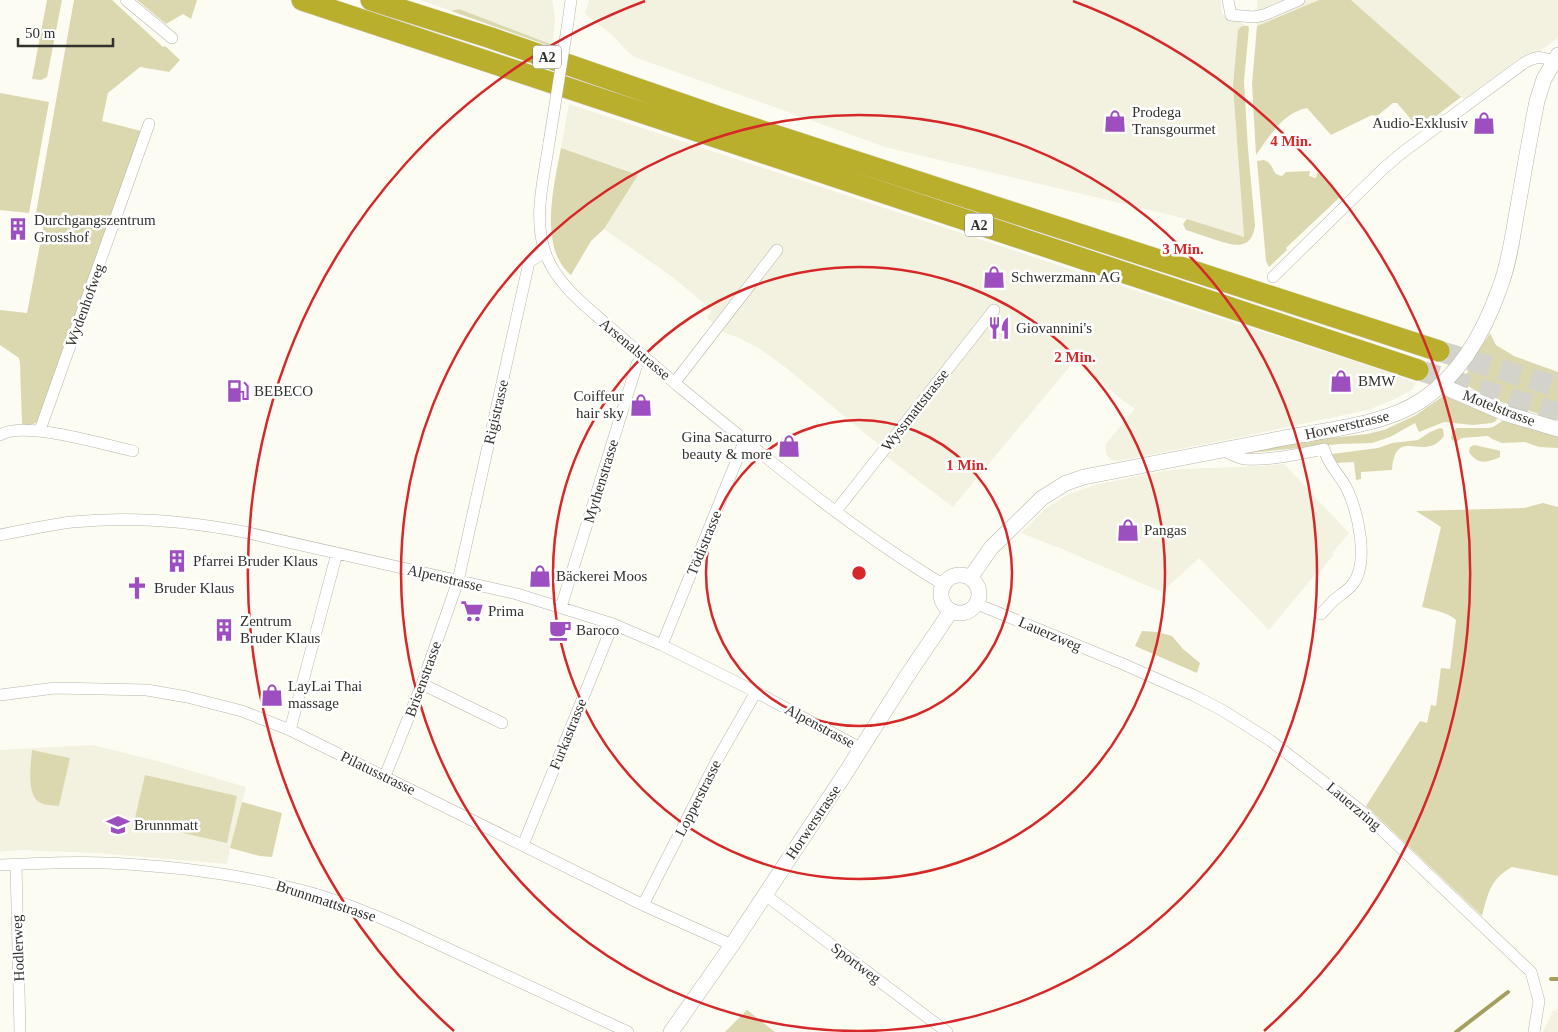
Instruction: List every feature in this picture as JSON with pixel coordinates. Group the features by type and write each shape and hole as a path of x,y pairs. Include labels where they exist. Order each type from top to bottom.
{"highway":[{"name":"A2","path":"302,0 1418,370"},
{"name":"A2","path":"371,0 491,38 722,118 1439,351"}],"street":[{"path":"126,0 172,38"},
{"name":"Arsenalstrasse","path":"571,0 539,219 540,236 552,268 564,285 643,357 836,511 898,557 944,585"},
{"path":"1228,0 1231,15 1254,16 1264,15 1299,0"},
{"name":"Horwerstrasse","path":"970,578 990,548 1042,498 1066,483 1084,477 1387,417 1423,400 1440,385 1453,372 1474,344 1501,285 1511,246 1537,101 1544,79 1556,58 1536,57 1524,63 1403,152 1384,168 1273,277"},
{"name":"Wydenhofweg","path":"40,430 150,124"},
{"path":"675,382 776,250"},
{"name":"Rigistrasse","path":"458,581 529,262 545,252"},
{"name":"Wyssmattstrasse","path":"836,511 994,310"},
{"name":"Mythenstrasse","path":"562,607 638,364 643,357"},
{"name":"Motelstrasse","path":"1440,385 1507,414 1558,429"},
{"path":"0,435 4,432 40,430 133,451"},
{"name":"Tödistrasse","path":"662,645 742,447 747,441"},
{"path":"1223,450 1245,459 1261,459 1324,449 1326,459 1346,487 1354,505 1361,562 1352,585 1321,614"},
{"name":"Alpenstrasse","path":"0,535 36,527 73,522 169,520 219,527 337,552 517,594 613,624 662,645 756,692 862,749"},
{"path":"290,730 337,552"},
{"path":"960,575 970,578 978,587 977,604 973,609 964,613 951,611 943,602 941,594 946,581 960,575"},
{"name":"Brisenstrasse","path":"385,776 422,684 458,581"},
{"name":"Lauerzweg","path":"977,604 1123,664"},
{"name":"Horwerstrasse","path":"672,1032 862,749 907,676 951,611"},
{"name":"Furkastrasse","path":"523,844 613,624"},
{"name":"Lauerzring","path":"1123,664 1222,710 1278,746 1364,813 1531,972 1539,1001 1532,1031"},
{"path":"422,684 502,723"},
{"name":"Pilatusstrasse","path":"0,694 55,688 147,690 188,697 242,711 290,730 643,905 732,945"},
{"name":"Lopperstrasse","path":"643,905 717,760 756,692"},
{"name":"Brunnmattstrasse","path":"0,865 105,863 194,870 268,882 306,892 365,911 397,924 628,1032"},
{"name":"Hodlerweg","path":"16,865 20,1032"},
{"name":"Sportweg","path":"764,894 947,1032"}],"shaded area":[{"path":"47,0 62,0 47,77 41,80 32,79"},
{"path":"74,0 112,0 180,60 169,72 140,67 108,93 102,121 141,131 40,420 34,424 27,425 22,424 19,358 0,345 0,310 27,313 45,218 42,217 42,214 36,213"},
{"path":"137,0 197,0 191,19 183,14 166,24"},
{"path":"420,0 552,0 555,17 553,45 459,9 451,11"},
{"path":"589,0 1221,0 1222,14 1248,26 1242,26 1233,86 1244,238 1187,219 885,147 637,58 585,14"},
{"path":"1257,0 1319,0 1257,26"},
{"path":"1319,0 1351,0 1461,97 1419,129 1397,103 1393,103 1377,116 1372,115 1331,135 1307,108 1290,115 1277,126 1256,155 1252,84 1257,26"},
{"path":"1351,0 1558,0 1558,38 1469,104"},
{"path":"459,9 553,45 552,47 451,11"},
{"path":"1242,26 1248,26 1249,28 1244,81 1255,225 1250,239 1246,243 1235,245 1186,230 1183,224 1187,219 1244,237 1233,86 1238,30"},
{"path":"0,93 49,102 29,213 0,210"},
{"path":"569,104 1388,372 1416,383 1412,390 1368,410 1118,461 1112,460 1107,456 1105,445 1135,409 1075,360 953,507 887,457 878,444 785,367 760,349 725,333 707,318 712,310 671,276 604,229 638,175 561,148"},
{"path":"561,148 638,175 604,229 591,241 571,275 561,263 551,232 552,197"},
{"path":"1264,160 1270,163 1275,173 1282,176 1286,172 1310,171 1309,176 1316,178 1317,173 1320,174 1340,197 1286,248 1287,250 1269,267 1266,261 1257,161"},
{"path":"1490,333 1496,345 1514,356 1558,372 1558,420 1492,399 1462,382 1470,369 1470,364"},
{"path":"1446,394 1498,415 1496,421 1473,425 1444,422 1419,432 1415,423 1390,437 1372,443 1340,444 1248,453 1316,439 1367,434 1384,430 1416,415"},
{"path":"1504,420 1558,433 1558,448 1539,447 1525,442 1502,443 1488,436 1462,438 1456,442 1451,439 1452,432 1457,428 1488,428"},
{"path":"1440,428 1443,429 1444,436 1436,444 1428,447 1405,446 1399,449 1395,456 1392,470 1361,472 1361,479 1356,480 1354,462 1336,463 1332,461 1332,454 1418,440"},
{"path":"1474,445 1500,451 1500,457 1491,461 1479,461 1469,452 1470,447"},
{"path":"1284,464 1349,533 1332,553 1334,554 1319,573 1317,572 1269,630 1199,558 1162,592 1021,533 1044,510 1063,497 1094,485 1164,471"},
{"path":"1543,503 1558,507 1558,876 1512,867 1494,882 1488,894 1482,916 1366,806 1420,721 1427,723 1431,705 1436,706 1441,668 1450,669 1456,620 1444,613 1422,607 1441,527 1416,511 1524,508"},
{"path":"1142,631 1172,636 1183,649 1200,663 1197,673 1135,646"},
{"name":"Brunnmatt","path":"93,745 161,762 246,787 227,864 95,853 19,850 0,852 0,750"},
{"path":"32,750 70,758 59,806 39,802 32,792 30,770"},
{"path":"145,775 237,796 227,843 134,822"},
{"path":"242,802 282,813 272,857 260,856 230,848"},
{"path":"1558,1009 1558,1032 1543,1032 1553,1011"},
{"path":"747,1010 775,1032 725,1032"}],"waterway":[{"path":"1551,979 1558,979"},
{"path":"1456,1032 1508,992"}],"tunnel":[{"path":"1439,351 1558,387"},
{"path":"1418,370 1558,413"}],"place":[{"name":"Prodega Transgourmet","path":"1115,121"},
{"name":"Audio-Exklusiv","path":"1484,123"},
{"name":"Durchgangszentrum Grosshof","path":"18,229"},
{"name":"Schwerzmann AG","path":"994,277"},
{"name":"Giovannini's","path":"999,328"},
{"name":"BMW","path":"1341,381"},
{"name":"BEBECO","path":"238,391"},
{"name":"Coiffeur hair sky","path":"641,405"},
{"name":"Gina Sacaturro beauty & more","path":"789,446"},
{"name":"Pangas","path":"1128,530"},
{"name":"Pfarrei Bruder Klaus","path":"177,561"},
{"name":"Bäckerei Moos","path":"540,576"},
{"name":"Bruder Klaus","path":"137,588"},
{"name":"Prima","path":"472,611"},
{"name":"Zentrum Bruder Klaus","path":"224,630"},
{"name":"Baroco","path":"560,630"},
{"name":"LayLai Thai massage","path":"272,695"},
{"name":"Brunnmatt","path":"118,825"}]}
